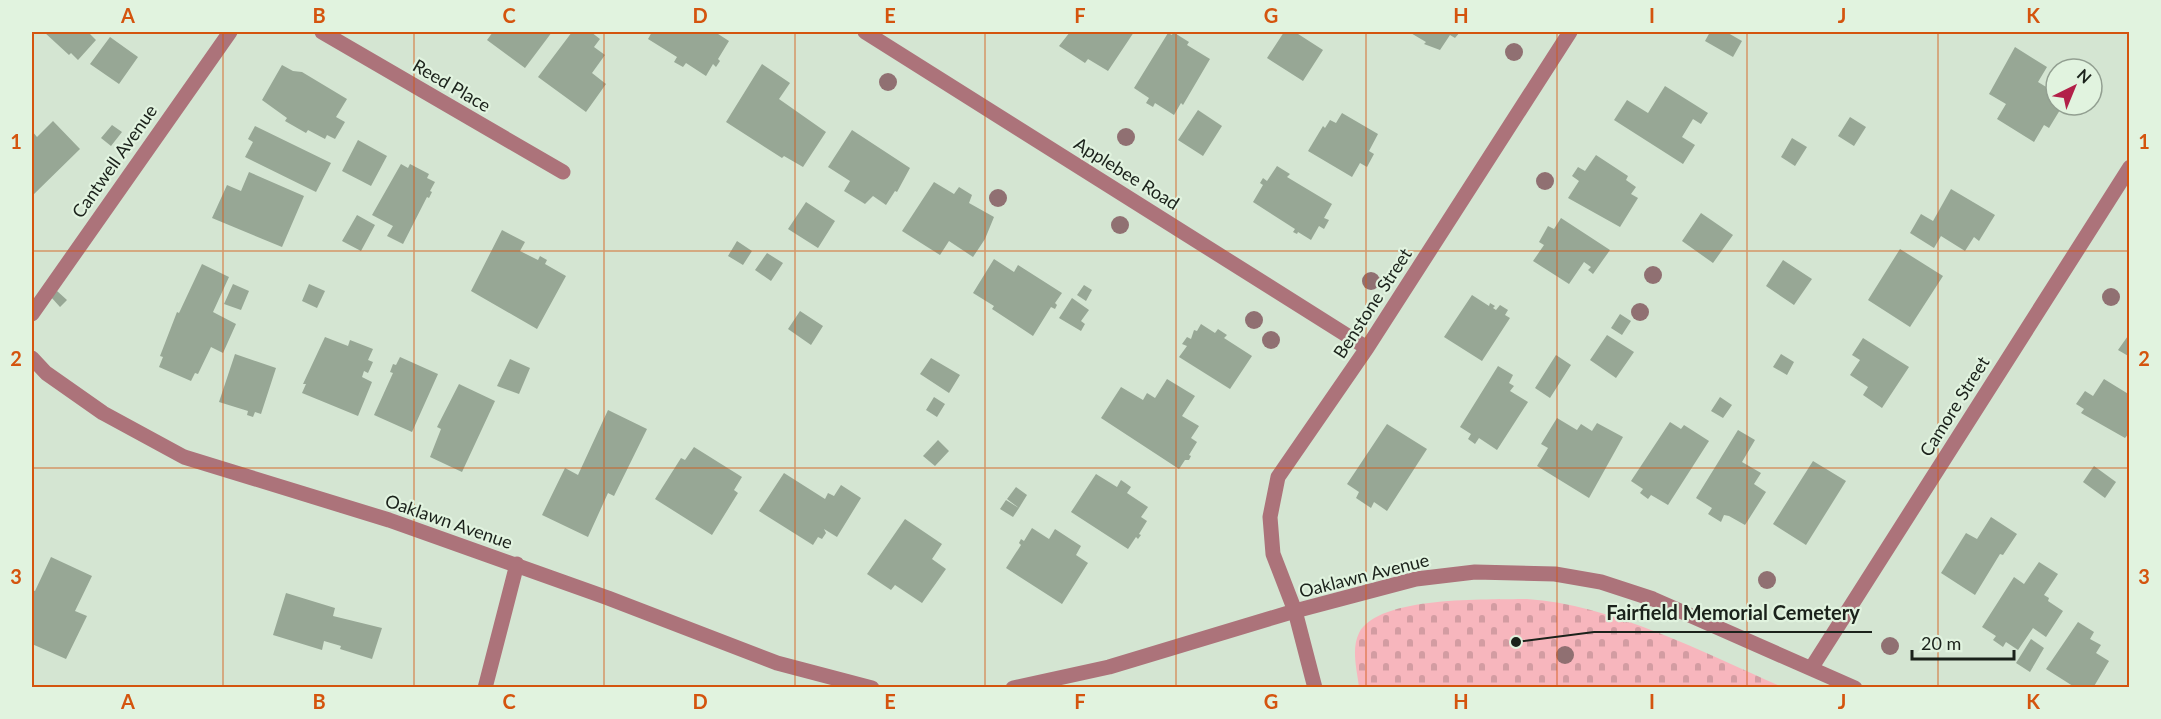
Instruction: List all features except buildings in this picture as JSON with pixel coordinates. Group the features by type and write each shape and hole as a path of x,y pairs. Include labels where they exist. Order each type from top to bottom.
{"street":[{"name":"Cantwell Avenue","path":"32,314 230,32"},
{"name":"Reed Place","path":"322,32 563,172"},
{"name":"Applebee Road","path":"865,32 1367,348"},
{"name":"Benstone Street","path":"1316,687 1295,611 1273,554 1270,517 1278,477 1367,348 1570,32"},
{"name":"Camore Street","path":"1812,667 2130,166"},
{"name":"Oaklawn Avenue","path":"32,358 46,373 103,413 184,457 389,520 517,564 777,663 872,687"},
{"path":"485,687 517,564"},
{"name":"Oaklawn Avenue","path":"1013,687 1109,667 1295,611 1416,579 1475,572 1555,574 1601,582 1653,599 1855,687"}],"green space":[{"path":"1527,599 1559,603 1624,620 1658,632 1782,687 1359,687 1355,646 1359,633 1370,621 1388,612 1436,602"}],"place":[{"name":"Fairfield Memorial Cemetery","path":"1516,642"}]}
